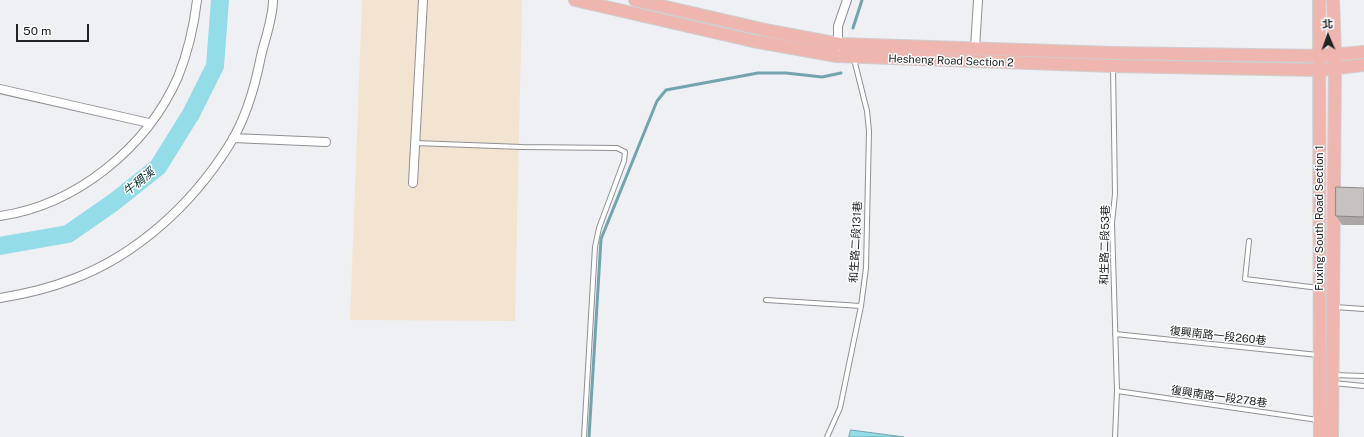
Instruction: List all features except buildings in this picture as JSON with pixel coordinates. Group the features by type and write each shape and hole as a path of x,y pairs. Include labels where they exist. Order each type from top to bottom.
{"main road":[{"name":"Hesheng Road Section 2","path":"575,0 598,3 754,42 836,56 1114,66 1320,70 1364,65"},
{"name":"Hesheng Road Section 2","path":"635,0 770,31 839,44 1114,53 1334,56 1364,52"},
{"name":"Fuxing South Road Section 1","path":"1319,0 1320,437"},
{"path":"1333,0 1334,56"},
{"name":"Fuxing South Road Section 1","path":"1332,437 1334,56"},
{"path":"1319,218 1332,218"}],"street":[{"path":"0,216 18,213 54,201 96,176 131,147 161,108 177,77 189,45 197,0"},
{"path":"0,298 25,294 73,280 108,263 142,240 172,215 202,183 233,138 242,118 257,74 273,0"},
{"path":"413,183 423,0"},
{"path":"836,56 839,44 838,26 847,0"},
{"path":"975,48 978,0"},
{"path":"0,89 149,124"},
{"path":"233,138 326,142"}],"lane":[{"name":"和生路二段131巷","path":"827,437 840,408 861,306 866,268 869,131 854,57 854,45"},
{"name":"和生路二段53巷","path":"1114,53 1115,194 1112,238 1117,391 1115,437"},
{"path":"415,143 522,147 617,148 625,152 624,161 599,228 595,248 584,437"},
{"path":"1248,241 1245,279 1319,288"},
{"path":"766,300 861,306"},
{"path":"1332,307 1364,309"},
{"name":"復興南路一段260巷","path":"1115,334 1320,355"},
{"path":"1320,379 1364,376"},
{"path":"1320,379 1332,379 1364,386"},
{"name":"復興南路一段278巷","path":"1117,391 1320,420"}],"shaded area":[{"path":"362,0 522,0 515,321 350,320"}],"water":[{"path":"851,430 904,437 849,437"}],"waterway":[{"name":"牛稠溪","path":"0,246 68,234 114,202 158,167 191,114 215,66 220,0"},
{"path":"853,28 862,0"},
{"path":"589,437 601,239 657,101 666,90 758,73 786,73 822,77 841,73"}]}
